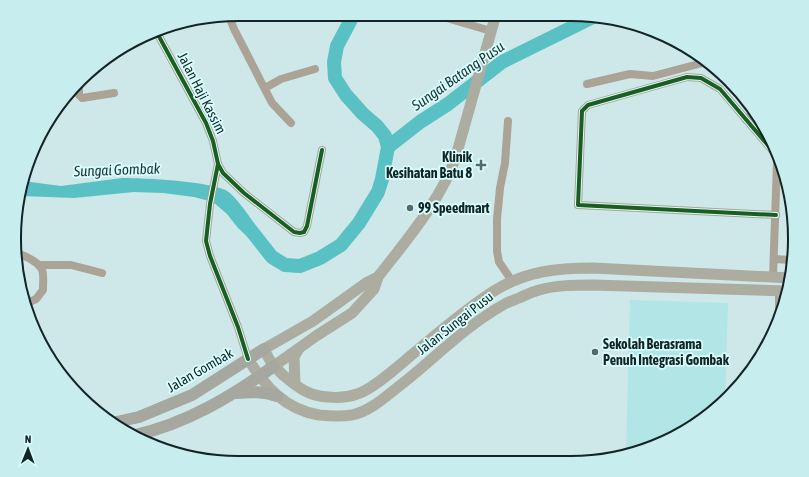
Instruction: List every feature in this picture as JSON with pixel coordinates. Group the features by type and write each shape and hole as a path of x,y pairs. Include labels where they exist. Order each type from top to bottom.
{"main road":[{"name":"Jalan Gombak","path":"141,433 201,412 259,376 352,313 374,289 378,277 436,197 452,170 494,21"},
{"name":"Jalan Sungai Pusu","path":"264,349 274,366 295,384 311,394 342,396 357,394 377,383 461,314 494,291 512,281 535,273 563,268 601,268 784,278"},
{"name":"Jalan Gombak","path":"121,421 139,417 192,395 264,349 313,321 366,283 378,277"},
{"name":"Jalan Sungai Pusu","path":"248,359 259,376 277,396 289,405 299,410 331,416 352,415 368,409 380,402 478,322 504,304 540,290 567,285 593,285 782,291"},
{"path":"295,384 294,357 298,350"},
{"path":"231,393 266,392 277,396"}],"street":[{"path":"231,21 234,30 265,88 277,108 291,123"},
{"path":"457,21 491,31"},
{"name":"Jalan Haji Kassim","path":"159,37 206,123 222,173 284,226 294,232 304,232 307,226 322,150"},
{"path":"587,84 630,74 653,76 700,64"},
{"path":"265,88 281,79 315,68"},
{"path":"767,144 720,89 701,78 687,77 588,105 582,111 578,205 776,215"},
{"path":"79,91 79,95 82,98 114,93"},
{"path":"746,120 750,116"},
{"path":"508,121 505,163 500,188 498,211 497,251 499,262 512,281"},
{"path":"218,164 210,204 206,241 210,256 238,327 248,359"},
{"path":"773,277 777,171"},
{"path":"21,254 40,265 43,270 43,290 36,299 30,302"},
{"path":"774,259 787,260"},
{"path":"40,265 72,265 102,273"}],"shaded area":[{"path":"630,300 728,303 725,391 703,411 679,427 667,434 626,449"}],"water":[{"name":"Sungai Gombak","path":"122,178 179,181 211,186 223,189 230,193 246,211 260,232 253,242 238,228 227,214 213,202 194,197 163,193 134,192 74,198 25,196 28,182 61,186"}],"waterway":[{"name":"Sungai Gombak","path":"245,223 272,257 285,265 300,266 320,258 341,245 359,223 378,192 388,147 385,136 346,95 335,78 334,62 337,46 350,21"},
{"name":"Sungai Batang Pusu","path":"388,147 420,122 448,104 502,62 585,21"}],"cycle path":[{"path":"159,37 206,123 213,141 218,164 223,173 244,193 294,232 304,232 307,226 322,150"},
{"path":"767,144 720,89 701,78 687,77 588,105 582,111 578,205 776,215"},
{"path":"218,164 210,204 206,241 210,256 238,327 248,359"}],"place":[{"name":"Klinik Kesihatan Batu 8","path":"481,165"},
{"name":"99 Speedmart","path":"410,208"},
{"name":"Sekolah Berasrama Penuh Integrasi Gombak","path":"595,352"}]}
